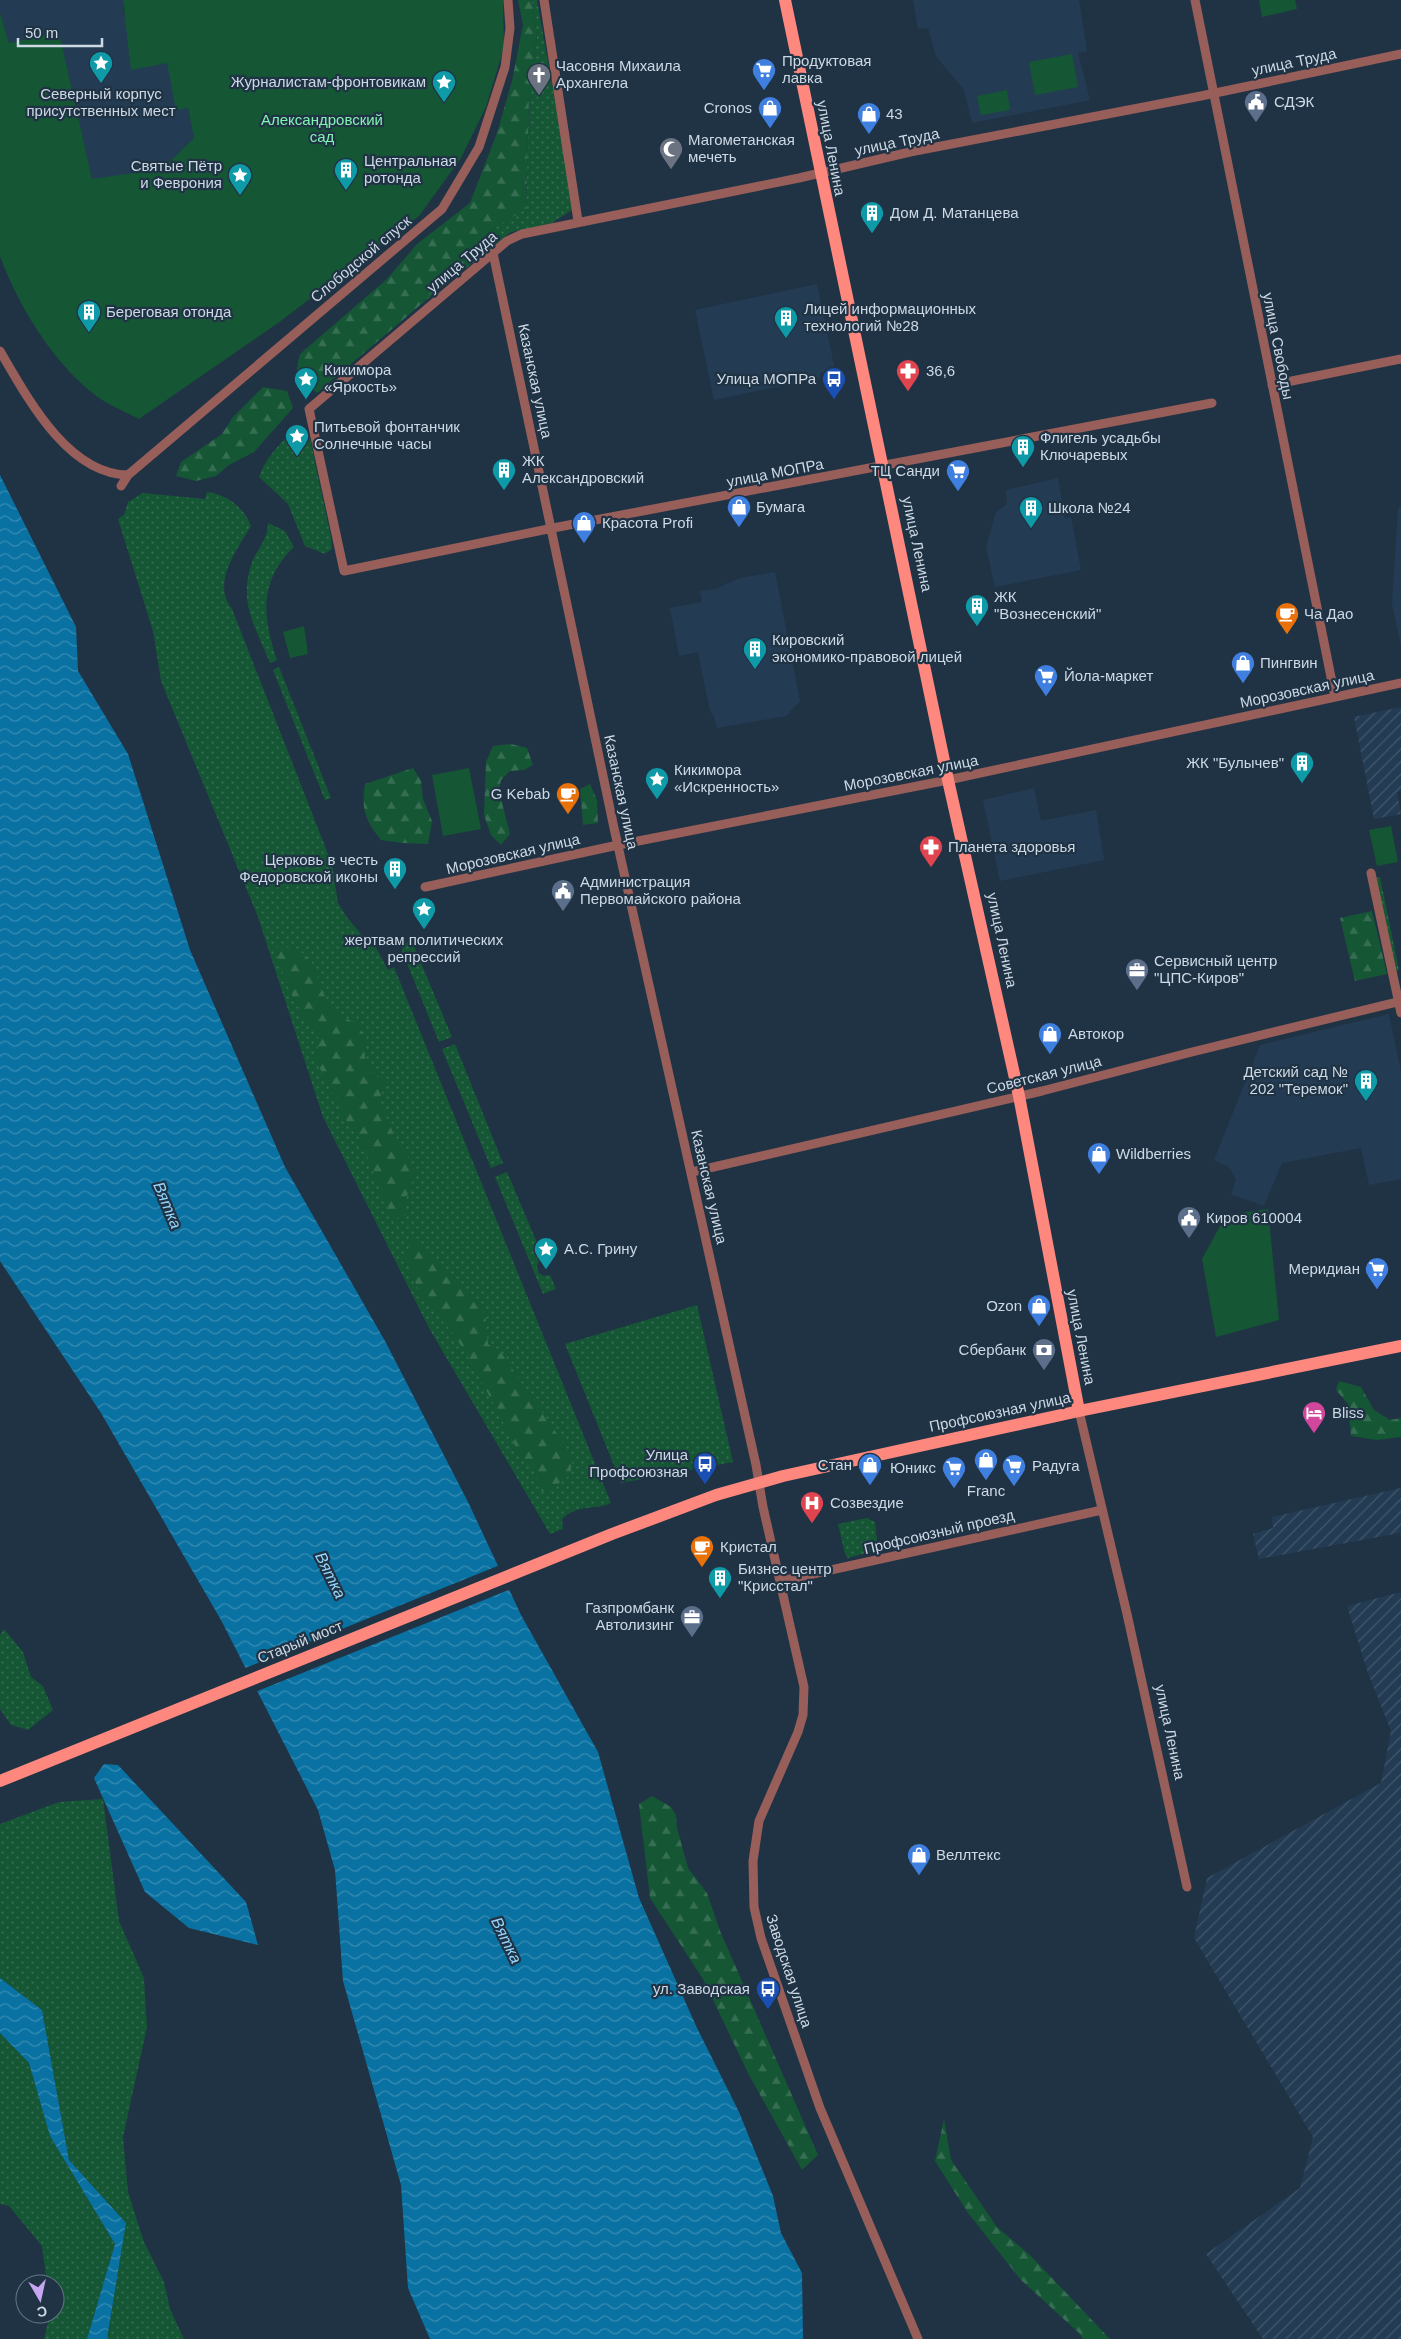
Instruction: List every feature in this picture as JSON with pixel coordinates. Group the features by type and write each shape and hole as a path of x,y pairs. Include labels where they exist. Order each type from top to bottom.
{"main road":[{"name":"улица Ленина","path":"785,0 820,173 884,466 948,780 1019,1096 1079,1411"},
{"name":"Профсоюзная улица","path":"612,1534 716,1495 758,1483 1079,1411 1401,1346"},
{"name":"Старый мост","path":"0,1781 612,1534"}],"street":[{"name":"Слободской спуск","path":"121,486 128,475 442,209 479,148 505,67 510,28 508,0"},
{"path":"544,0 578,221"},
{"name":"улица Свободы","path":"1195,0 1212,94 1335,697"},
{"name":"улица Труда","path":"344,571 309,410 507,241 522,234 578,221 820,173 910,152 1212,94 1401,54"},
{"name":"Казанская улица","path":"494,253 618,844 692,1172 758,1483"},
{"path":"0,351 38,412 65,445 95,466 112,475 128,475"},
{"path":"1272,385 1401,359"},
{"name":"улица МОПРа","path":"344,571 552,528 1212,403"},
{"name":"Морозовская улица","path":"425,888 618,844 948,780 1401,683"},
{"path":"1371,873 1400,1001 1401,1013"},
{"name":"Советская улица","path":"692,1172 1019,1096 1400,1001"},
{"name":"улица Ленина","path":"1079,1411 1127,1614 1187,1887"},
{"name":"Заводская улица","path":"758,1483 802,1671 804,1701 798,1732 759,1821 754,1843 752,1875 754,1907 761,1938 820,2108 918,2339"},
{"name":"Профсоюзный проезд","path":"781,1582 1102,1510"}],"shaded area":[{"path":"0,0 123,0 123,14 162,42 188,108 194,138 162,169 92,180 59,32 9,43 0,13"},
{"path":"913,0 1079,0 1087,51 1078,53 1090,100 972,123 964,90 936,56 928,28 918,29"},
{"path":"817,284 835,370 820,373 820,378 714,400 695,310"},
{"path":"1058,478 1065,518 1071,517 1081,570 995,587 986,547 996,512 1007,504 1006,490"},
{"path":"1401,507 1401,646 1392,604 1398,508"},
{"path":"775,572 800,701 786,716 717,728 714,716 710,711 698,652 679,656 670,608 702,602 700,591 715,589 740,578"},
{"path":"1401,707 1401,791 1397,792 1401,814 1374,819 1354,717"},
{"path":"1034,788 1041,821 1096,810 1104,860 1000,881 983,800"},
{"path":"1389,1014 1401,1072 1401,1179 1369,1185 1361,1148 1282,1163 1264,1206 1231,1194 1236,1180 1229,1167 1214,1160 1260,1045"},
{"path":"1401,1488 1401,1536 1400,1533 1259,1559 1253,1534 1273,1528 1272,1517"},
{"path":"1401,1592 1401,2339 1263,2339 1206,2254 1300,2188 1313,2137 1194,1938 1207,1878 1381,1783 1391,1731 1368,1673 1347,1606"}],"green space":[{"name":"Александровский сад","path":"123,0 503,0 504,47 486,107 461,158 419,216 278,323 139,419 95,395 61,363 25,311 0,256 0,13 9,43 59,32 92,179 162,169 194,138 188,108 176,110 167,63 131,70"},
{"path":"518,0 532,0 537,36 529,94 526,209 494,228 419,306 317,393 303,381 298,373 297,368 300,354 387,279 417,244 470,203 497,133 512,81 523,25"},
{"path":"532,0 537,0 574,209 550,224 511,232 419,306 494,228 526,208 529,94 537,36"},
{"path":"1259,0 1295,0 1297,9 1262,17"},
{"path":"1072,54 1078,87 1035,95 1029,62"},
{"path":"1007,90 1010,110 981,115 977,96"},
{"path":"263,387 287,391 293,408 254,452 229,465 216,476 196,481 176,476 181,462 222,434 233,417"},
{"path":"305,427 309,434 331,537 332,549 325,554 305,546 288,504 259,477 265,463 280,444 297,428"},
{"path":"207,492 221,495 239,507 251,526 228,567 224,588 226,599 232,609 332,864 338,903 369,944 373,942 388,970 394,967 611,1503 580,1509 568,1514 562,1519 563,1529 550,1534 429,1328 323,1117 258,917 161,681 153,631 118,519 124,515 128,502 143,493 205,499"},
{"path":"268,523 285,531 294,547 274,573 269,586 267,600 268,629 277,660 270,663 250,614 247,589 252,562 265,539"},
{"path":"304,626 308,654 290,658 283,632"},
{"path":"279,667 331,798 325,800 273,670"},
{"path":"511,744 527,748 533,765 524,770 510,771 501,780 499,791 510,834 501,845 491,835 484,815 486,762 493,746"},
{"path":"413,768 421,781 423,799 432,821 428,844 381,840 371,826 364,807 365,784"},
{"path":"469,768 481,829 443,836 432,775"},
{"path":"590,784 597,800 598,823 583,825 580,789"},
{"path":"1391,826 1398,862 1377,866 1369,830"},
{"path":"1380,877 1399,970 1395,971 1376,878"},
{"path":"1372,911 1387,974 1355,981 1340,918"},
{"path":"411,939 452,1037 439,1042 402,951 403,945"},
{"path":"277,947 291,948 301,952 309,959 332,1009 355,1023 362,1031 365,1041 365,1057 368,1065 374,1074 386,1084 379,1099 394,1135 416,1170 404,1205 410,1213 392,1220 356,1129 341,1116 339,1100 331,1092 316,1060 319,1039 292,996 282,972"},
{"path":"455,1044 503,1163 491,1168 442,1049"},
{"path":"507,1172 541,1252 537,1267 539,1273 544,1276 550,1275 556,1289 543,1294 495,1177"},
{"path":"1268,1209 1279,1320 1216,1337 1202,1259 1226,1215"},
{"path":"410,1238 438,1262 485,1314 488,1344 502,1354 573,1457 570,1475 551,1489 539,1492 536,1471 520,1455 474,1367 455,1336 421,1296 406,1260"},
{"path":"697,1305 733,1462 621,1483 565,1344"},
{"path":"1339,1381 1361,1387 1374,1410 1390,1420 1401,1418 1401,1437 1377,1440 1351,1436 1348,1404 1336,1390"},
{"path":"867,1518 875,1522 878,1550 848,1558 845,1554 838,1524"},
{"path":"4,1629 23,1652 31,1677 43,1686 53,1710 28,1730 11,1725 0,1709 0,1635"},
{"path":"652,1796 671,1807 676,1815 677,1828 688,1868 707,1893 720,1931 818,2155 802,2170 749,2075 703,1979 650,1898 639,1804"},
{"path":"103,1799 119,1921 144,1978 147,2027 123,2137 128,2192 144,2242 164,2282 170,2309 184,2339 107,2339 126,2223 69,2160 42,2010 0,1978 0,1824 59,1802"},
{"path":"0,2033 29,2063 50,2136 115,2244 87,2339 44,2339 48,2324 65,2324 65,2274 46,2274 42,2246 9,2206 0,2204"},
{"path":"944,2119 951,2160 997,2227 1031,2256 1110,2339 1083,2339 1079,2333 1021,2280 968,2213 935,2161"}],"water":[{"name":"Вятка","path":"0,475 76,627 78,671 128,754 190,950 285,1167 385,1341 468,1502 521,1615 598,1752 639,1898 697,2028 739,2112 773,2196 781,2233 802,2273 803,2339 430,2339 408,2288 401,2185 343,1981 335,1870 318,1810 221,1620 101,1413 0,1261"},
{"path":"104,1764 118,1765 246,1902 258,1945 189,1928 145,1892 94,1778"},
{"path":"0,1978 42,2010 69,2160 126,2223 107,2339 87,2339 115,2244 50,2136 29,2063 0,2033"}],"pier":[{"path":"500,1565 511,1589 255,1692 243,1669"}],"place":[{"name":"Северный корпус присутственных мест","path":"101,84"},
{"name":"Продуктовая лавка","path":"764,91"},
{"name":"Часовня Михаила Архангела","path":"539,96"},
{"name":"Журналистам-фронтовикам","path":"444,103"},
{"name":"СДЭК","path":"1256,123"},
{"name":"Cronos","path":"770,129"},
{"name":"43","path":"869,135"},
{"name":"Магометанская мечеть","path":"671,170"},
{"name":"Центральная ротонда","path":"346,191"},
{"name":"Святые Пётр и Феврония","path":"240,196"},
{"name":"Дом Д. Матанцева","path":"872,234"},
{"name":"Береговая отонда","path":"89,333"},
{"name":"Лицей информационных технологий №28","path":"786,339"},
{"name":"36,6","path":"908,392"},
{"name":"Кикимора «Яркость»","path":"306,400"},
{"name":"Улица МОПРа","path":"834,400"},
{"name":"Питьевой фонтанчик Солнечные часы","path":"297,457"},
{"name":"Флигель усадьбы Ключаревых","path":"1023,468"},
{"name":"ЖК Александровский","path":"504,491"},
{"name":"ТЦ Санди","path":"958,492"},
{"name":"Бумага","path":"739,528"},
{"name":"Школа №24","path":"1031,529"},
{"name":"Красота Profi","path":"584,544"},
{"name":"ЖК \"Вознесенский\"","path":"977,627"},
{"name":"Ча Дао","path":"1287,635"},
{"name":"Кировский экономико-правовой лицей","path":"755,670"},
{"name":"Пингвин","path":"1243,684"},
{"name":"Йола-маркет","path":"1046,697"},
{"name":"ЖК \"Булычев\"","path":"1302,784"},
{"name":"Кикимора «Искренность»","path":"657,800"},
{"name":"G Kebab","path":"568,815"},
{"name":"Планета здоровья","path":"931,868"},
{"name":"Церковь в честь Федоровской иконы","path":"395,890"},
{"name":"Администрация Первомайского района","path":"563,912"},
{"name":"жертвам политических репрессий","path":"424,930"},
{"name":"Сервисный центр \"ЦПС-Киров\"","path":"1137,991"},
{"name":"Автокор","path":"1050,1055"},
{"name":"Детский сад № 202 \"Теремок\"","path":"1366,1102"},
{"name":"Wildberries","path":"1099,1175"},
{"name":"Киров 610004","path":"1189,1239"},
{"name":"А.С. Грину","path":"546,1270"},
{"name":"Меридиан","path":"1377,1290"},
{"name":"Ozon","path":"1039,1327"},
{"name":"Сбербанк","path":"1044,1371"},
{"name":"Bliss","path":"1314,1434"},
{"name":"Franc","path":"986,1481"},
{"name":"Улица Профсоюзная","path":"705,1485"},
{"name":"Стан","path":"870,1486"},
{"name":"Радуга","path":"1014,1487"},
{"name":"Юникс","path":"954,1489"},
{"name":"Созвездие","path":"812,1524"},
{"name":"Кристал","path":"702,1568"},
{"name":"Бизнес центр \"Крисстал\"","path":"720,1599"},
{"name":"Газпромбанк Автолизинг","path":"692,1638"},
{"name":"Веллтекс","path":"919,1876"},
{"name":"ул. Заводская","path":"768,2010"}]}
